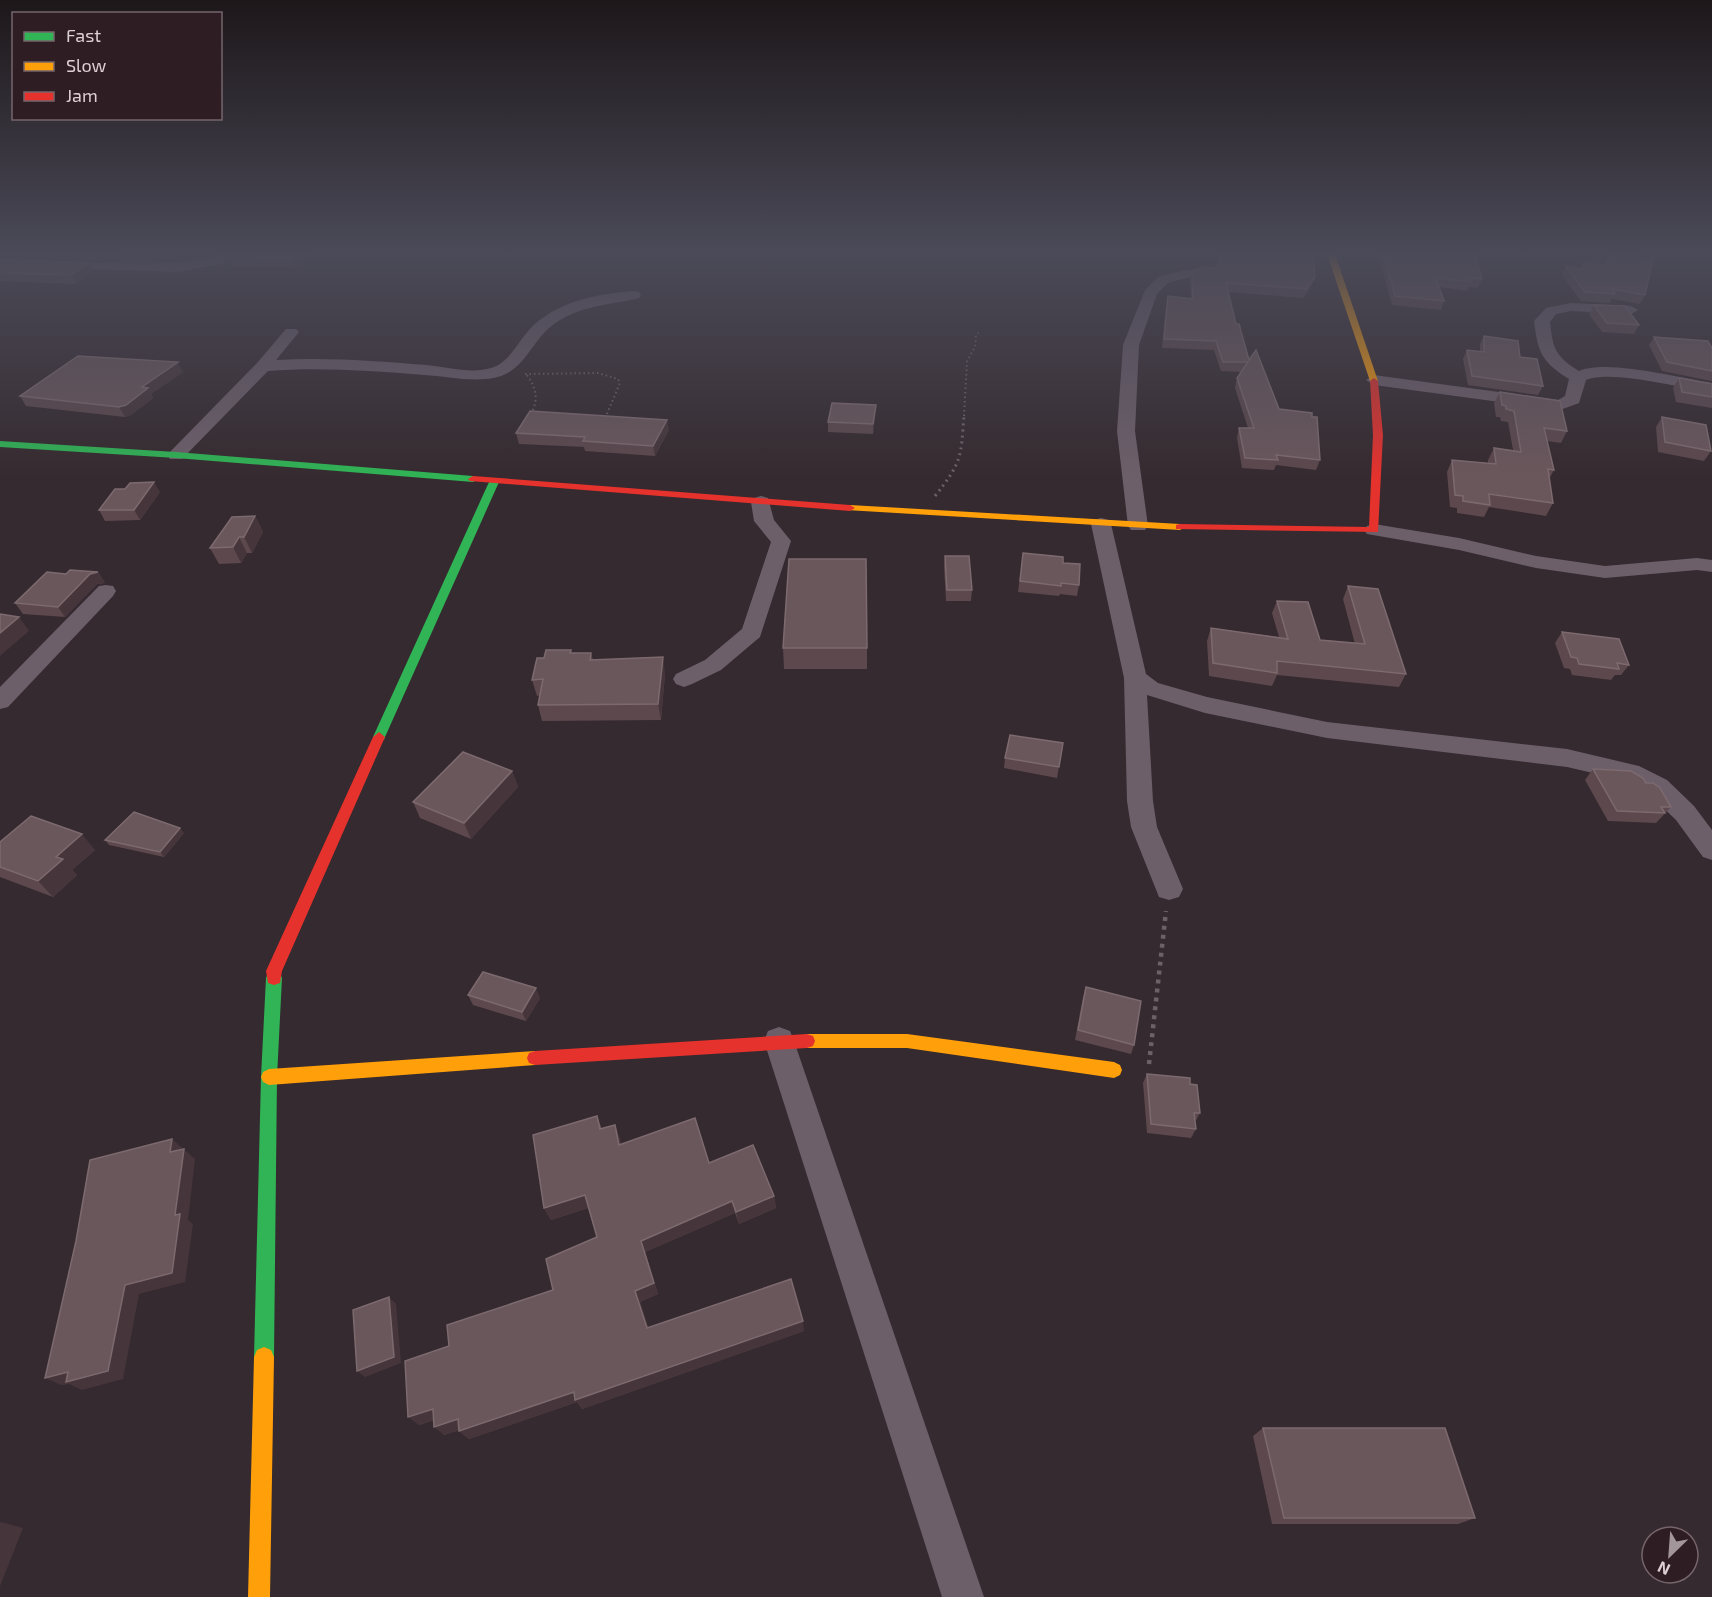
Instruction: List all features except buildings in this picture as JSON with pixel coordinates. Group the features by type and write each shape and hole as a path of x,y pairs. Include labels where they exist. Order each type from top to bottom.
{"street":[{"path":"263,366 302,363 465,373 497,371 517,357 541,329"},
{"path":"1137,329 1131,345 1126,431 1138,526"},
{"path":"1356,329 1374,380 1378,435 1374,530"},
{"path":"1543,329 1545,351 1554,362 1578,377"},
{"path":"176,454 263,366 291,332"},
{"path":"1578,377 1592,371 1615,372 1712,388"},
{"path":"1374,380 1560,405 1573,399 1578,377"},
{"path":"0,444 176,454 494,482 921,513 1138,526 1374,530 1459,544 1536,562 1605,572 1697,564 1712,566"},
{"path":"259,1597 269,1077 274,971 494,482"},
{"path":"684,679 713,664 752,632 781,541 764,521 761,502"},
{"path":"1101,524 1135,678 1141,809 1144,827 1169,890"},
{"path":"0,701 106,591"},
{"path":"1135,678 1150,688 1204,705 1327,730 1567,758 1630,772 1658,788 1685,813 1712,850"},
{"path":"269,1077 779,1041 907,1041 1114,1070"},
{"path":"779,1041 963,1597"}],"path":[{"path":"921,513 950,477 962,457 967,361 975,347 976,335 980,331"},
{"path":"497,371 527,374 598,374 618,379 620,383 604,420"},
{"path":"527,374 536,386 536,405 530,417"},
{"path":"1149,1064 1169,890"}],"traffic: fast":[{"path":"0,444 176,455 473,479"},
{"path":"379,737 494,482"},
{"path":"264,1357 269,1077 274,978"}],"traffic: slow":[{"path":"1356,329 1374,381"},
{"path":"850,508 1180,527"},
{"path":"807,1041 907,1041 1114,1070"},
{"path":"269,1077 535,1058"},
{"path":"259,1597 264,1357"}],"traffic: jam":[{"path":"1180,527 1374,530 1378,435 1374,381"},
{"path":"473,479 850,508"},
{"path":"274,978 274,971 379,737"},
{"path":"535,1058 807,1041"}]}
